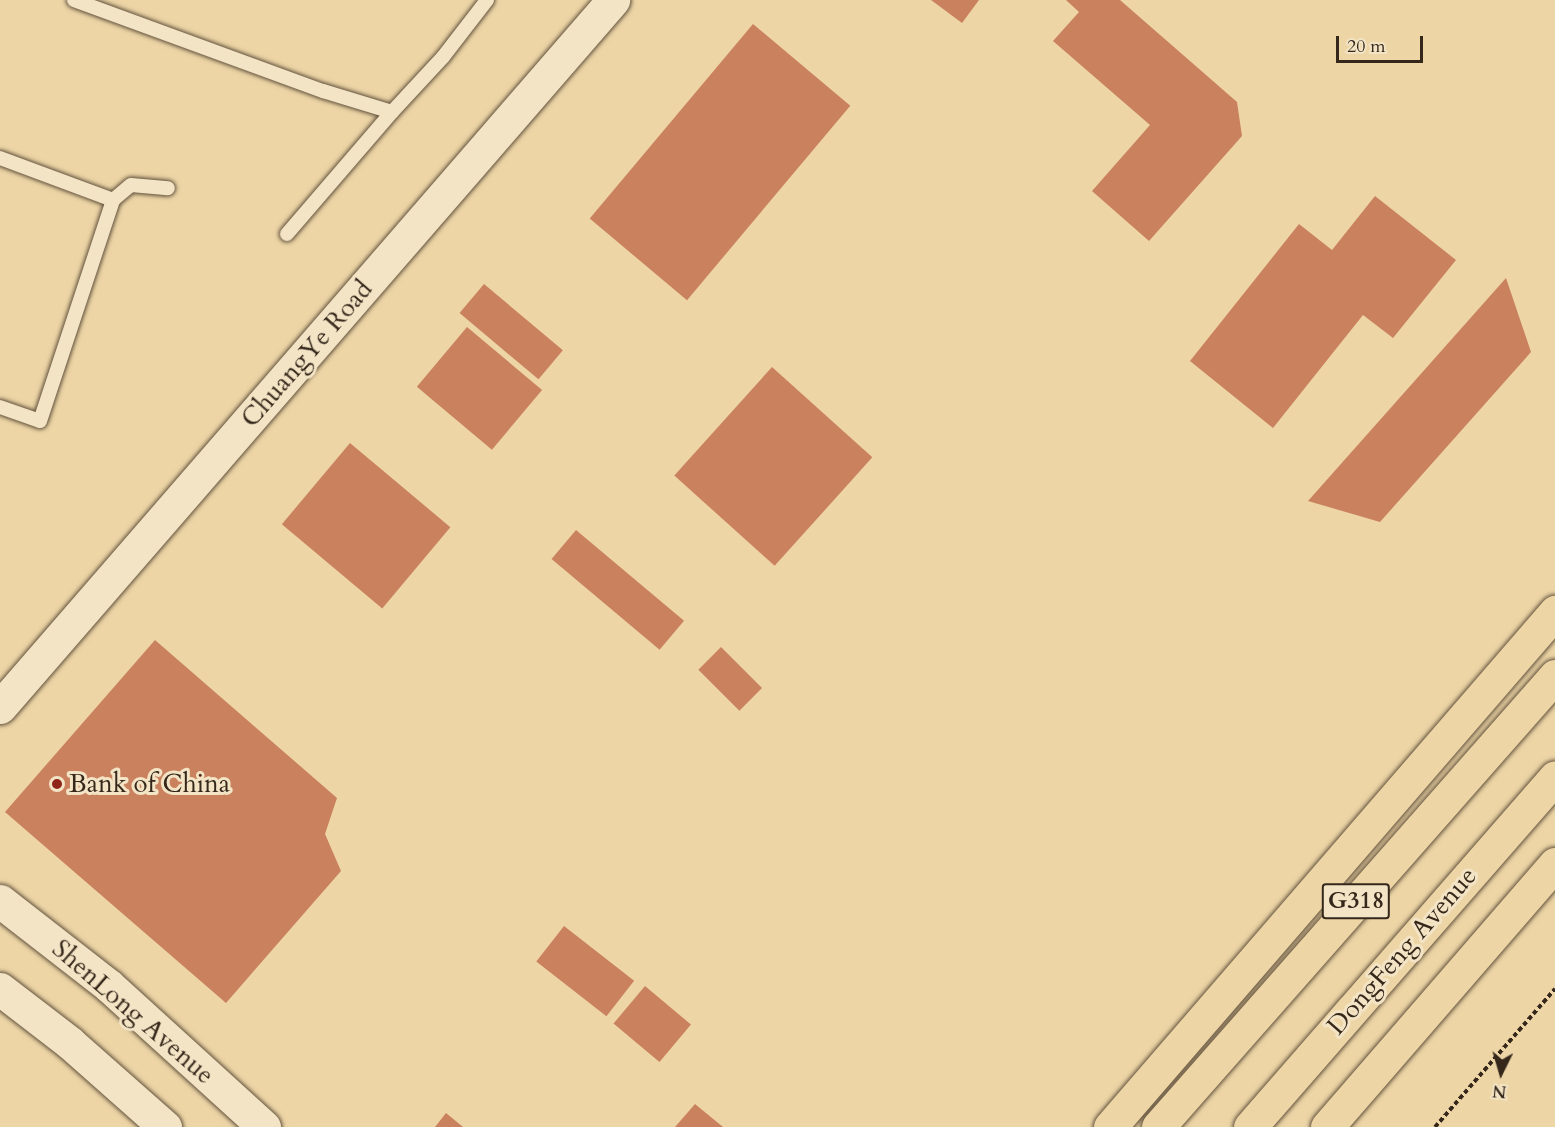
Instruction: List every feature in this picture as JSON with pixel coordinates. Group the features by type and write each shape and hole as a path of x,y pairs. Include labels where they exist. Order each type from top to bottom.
{"main road":[{"name":"ChuangYe Road","path":"0,707 613,0"},
{"path":"1110,1127 1555,612"},
{"name":"G318","path":"1158,1127 1555,675"},
{"name":"DongFeng Avenue","path":"1250,1127 1555,777"},
{"path":"1327,1127 1555,864"},
{"name":"ShenLong Avenue","path":"0,901 108,984 264,1127"},
{"path":"0,988 70,1043 165,1127"}],"lane":[{"path":"74,0 323,91 392,112"},
{"path":"287,234 392,112 443,57 487,0"},
{"path":"0,158 113,200"},
{"path":"0,407 40,422 113,200 131,185 146,184 168,188"}],"path":[{"path":"1435,1127 1555,989"}],"building":[{"path":"931,0 979,0 962,23"},
{"path":"1066,0 1120,0 1237,102 1242,136 1149,241 1092,191 1150,125 1053,41 1079,12"},
{"path":"753,24 850,106 687,300 590,219"},
{"path":"1375,196 1456,260 1393,338 1363,315 1273,428 1190,361 1299,224 1332,250"},
{"path":"1506,278 1531,352 1380,522 1308,501"},
{"path":"484,284 563,350 538,379 460,313"},
{"path":"467,327 542,390 492,450 417,387"},
{"path":"772,367 872,457 775,566 674,475"},
{"path":"350,443 450,527 382,608 282,524"},
{"path":"576,530 684,621 660,650 552,559"},
{"path":"155,640 337,798 325,834 341,871 226,1003 5,812"},
{"path":"721,647 762,688 739,711 698,670"},
{"path":"564,926 634,981 606,1016 536,961"},
{"path":"645,986 691,1025 659,1062 614,1024"},
{"path":"695,1104 723,1127 675,1127"},
{"path":"446,1113 463,1127 435,1127"}],"place":[{"name":"Bank of China","path":"57,784"}]}
